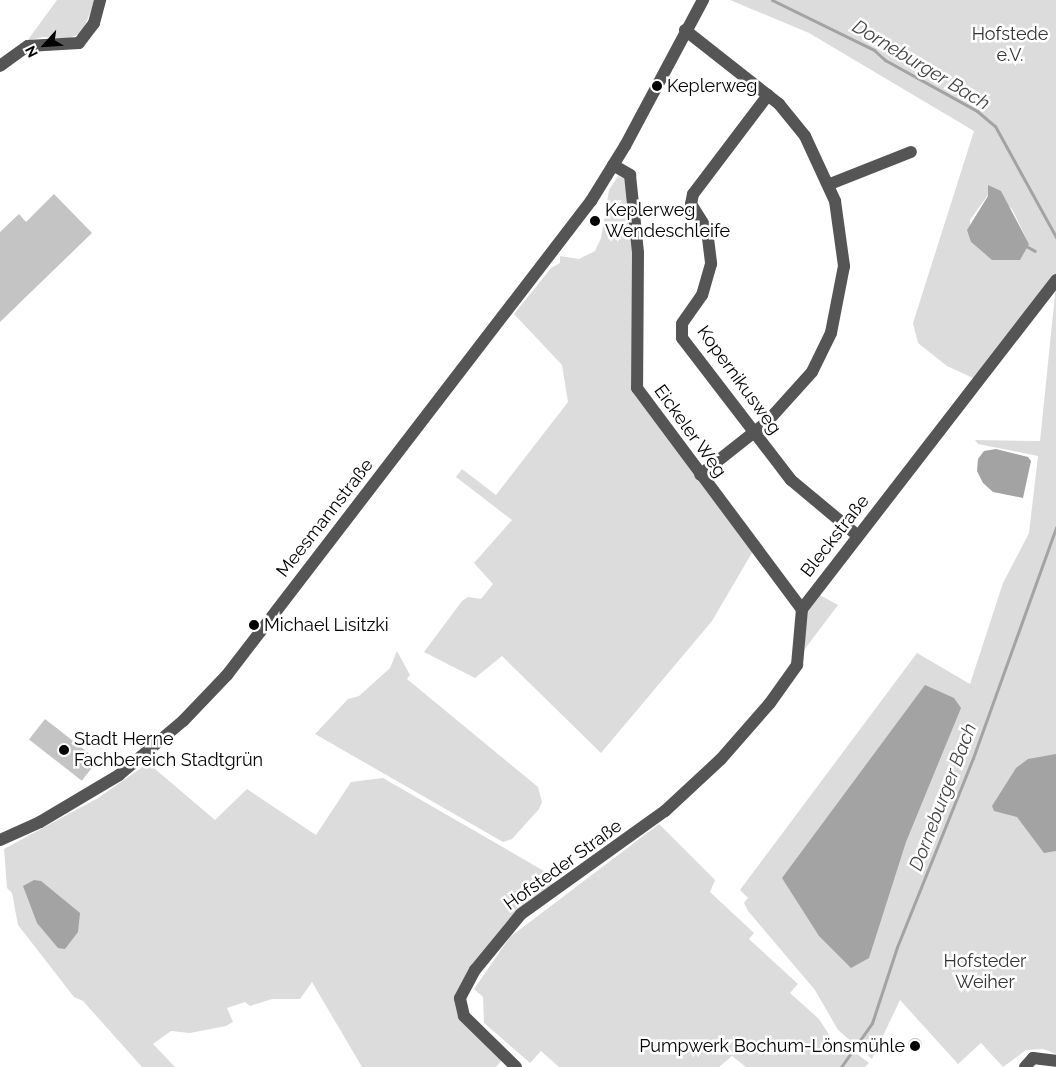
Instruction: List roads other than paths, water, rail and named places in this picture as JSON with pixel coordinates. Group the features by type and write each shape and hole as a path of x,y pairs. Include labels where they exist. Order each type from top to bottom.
{"street":[{"path":"0,66 28,46 79,43 94,23 100,0"},
{"name":"Meesmannstraße","path":"0,840 40,822 119,775 208,696 562,241 616,160 685,30 704,0"},
{"path":"685,30 768,95 805,136 830,184 843,235 844,266 831,333 804,385 754,432 700,474"},
{"name":"Kopernikusweg","path":"768,95 693,194 692,204 707,230 711,264 702,295 682,324 682,338 801,491 857,535"},
{"path":"830,184 911,152"},
{"name":"Eickeler Weg","path":"616,160 630,175 638,252 637,388 802,609"},
{"name":"Bleckstraße","path":"661,814 721,759 793,675 802,609 857,535 1056,280"},
{"name":"Hofsteder Straße","path":"516,1067 468,1023 460,1004 462,992 493,944 521,914 661,814"},
{"path":"1024,1067 1033,1058 1056,1061"}],"waterway":[{"name":"Dorneburger Bach","path":"772,0 874,50 885,60 977,111 995,126 1056,237"},
{"path":"1026,246 1035,251"},
{"name":"Dorneburger Bach","path":"841,1067 872,1023 897,947 973,758 1056,527"}],"place":[{"name":"Keplerweg","path":"657,86"},
{"name":"Keplerweg Wendeschleife","path":"595,221"},
{"name":"Michael Lisitzki","path":"254,625"},
{"name":"Stadt Herne Fachbereich Stadtgrün","path":"64,750"},
{"name":"Pumpwerk Bochum-Lönsmühle","path":"915,1046"}],"park label":[{"name":"Hofstede e.V.","path":"1010,45"},
{"name":"Hofsteder Weiher","path":"985,972"}]}
